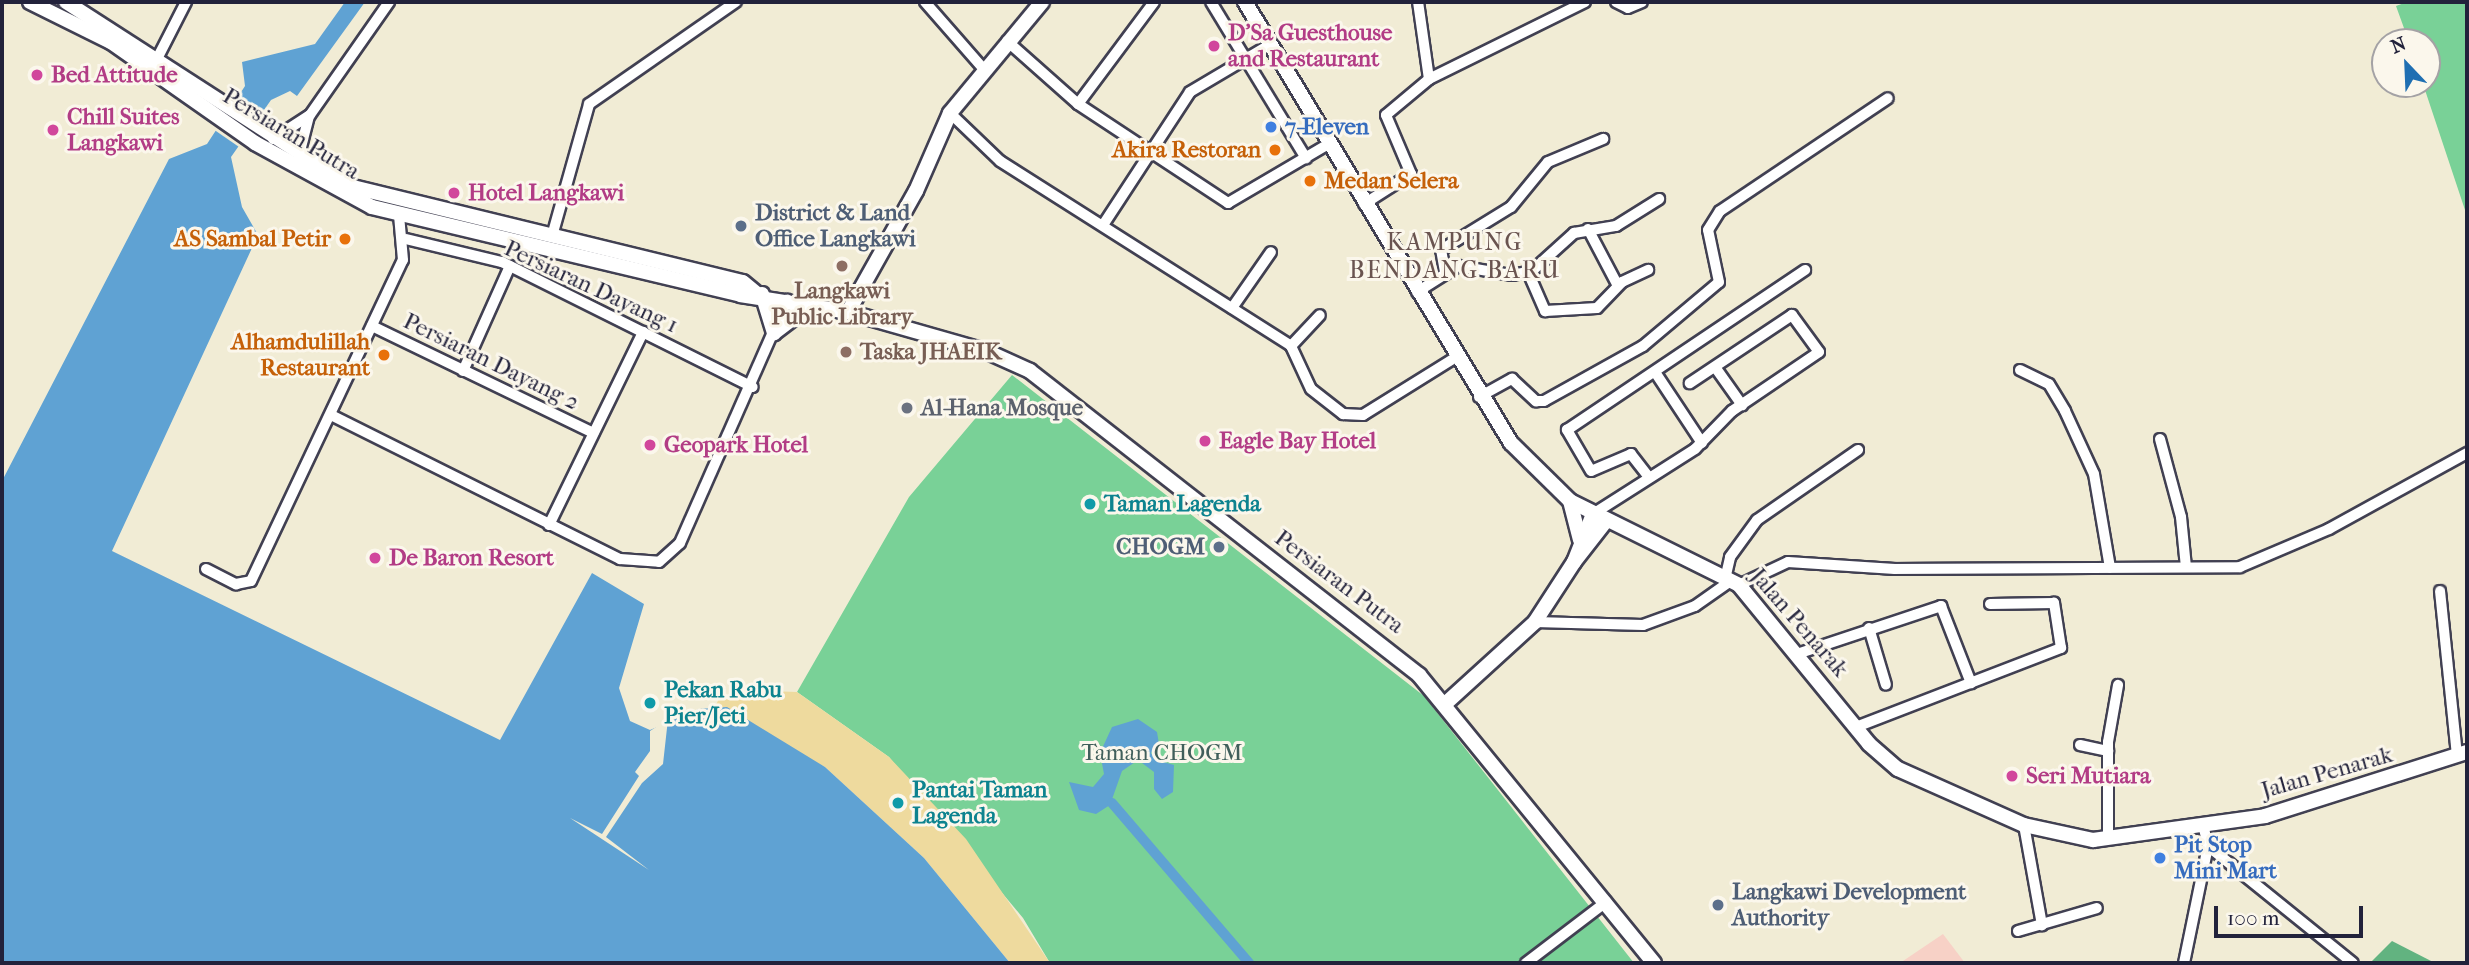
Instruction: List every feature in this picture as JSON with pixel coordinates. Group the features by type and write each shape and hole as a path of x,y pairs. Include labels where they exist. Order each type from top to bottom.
{"main road":[{"name":"Persiaran Putra","path":"30,2 111,42 263,138 340,193 399,215 740,295 759,293 848,312 988,352 1030,371 1388,647 1445,704 1654,963"},
{"name":"Persiaran Putra","path":"66,2 158,57 220,111"},
{"path":"848,312 916,191 950,113 982,67 1042,2"},
{"name":"Jalan Penarak","path":"1245,2 1327,145 1479,397 1511,443 1570,501 1599,518 1732,580 1800,653 1856,727 1898,769 2024,824 2075,838 2108,839 2323,801 2462,754"},
{"name":"Persiaran Putra","path":"263,138 377,196 743,282 759,293"},
{"path":"759,293 774,333 812,304"},
{"path":"1570,501 1586,543"},
{"path":"1445,704 1535,622 1599,518"},
{"path":"1586,543 1630,531"}],"street":[{"path":"158,57 186,2"},
{"path":"299,155 310,115 389,2"},
{"path":"552,236 589,104 736,2"},
{"path":"925,2 982,67"},
{"path":"1079,104 1154,2"},
{"path":"1210,2 1306,158"},
{"path":"1419,2 1429,79"},
{"path":"1364,204 1411,174 1386,115 1429,79 1585,2"},
{"path":"1616,2 1628,8 1642,2"},
{"path":"1007,41 1079,104 1228,203 1327,145"},
{"path":"1105,222 1190,92 1271,44"},
{"path":"1479,397 1513,379 1536,401 1544,401 1643,346 1718,282 1708,230 1720,211 1888,99"},
{"path":"950,113 1000,161 1105,222 1291,346 1311,389 1354,417 1456,357"},
{"path":"263,138 310,115"},
{"path":"1445,272 1441,250 1511,206 1548,162 1603,139"},
{"path":"1417,292 1445,272 1471,264 1528,272 1574,233 1616,226 1659,198"},
{"path":"206,569 236,584 251,581 372,326 406,239 399,215"},
{"path":"1588,229 1618,286"},
{"name":"Persiaran Dayang 1","path":"406,239 510,266 752,387"},
{"path":"1232,308 1271,252"},
{"path":"463,370 510,266"},
{"path":"1528,272 1545,311 1597,309 1618,286 1648,270"},
{"path":"1648,476 1630,454 1591,471 1567,430 1805,270"},
{"path":"331,415 583,542 641,564 675,551 752,387 787,299"},
{"path":"1291,346 1320,315"},
{"path":"1599,518 1614,500 1702,443 1742,405 1815,359 1819,352 1808,333 1788,316 1690,383"},
{"name":"Persiaran Dayang 2","path":"372,326 593,433"},
{"path":"549,525 643,332"},
{"path":"1715,367 1742,405"},
{"path":"2020,370 2049,384 2094,474 2110,568"},
{"path":"1656,372 1702,443"},
{"path":"2160,439 2181,517 2186,567"},
{"path":"1732,580 1735,548 1757,520 1858,450"},
{"path":"1535,622 1643,625 1695,606 1732,580 1788,562 1858,569 2110,568 2251,564 2329,529 2467,453"},
{"path":"2440,591 2462,754"},
{"path":"1856,727 2061,648 2054,603 1990,604"},
{"path":"1800,653 1869,628 1944,606 1971,683"},
{"path":"1869,628 1886,685"},
{"path":"2108,839 2108,751 2118,685"},
{"path":"2080,745 2108,751"},
{"path":"2024,824 2042,925"},
{"path":"2184,963 2208,846 2203,824"},
{"path":"2208,846 2353,963"},
{"path":"1526,963 1606,902"},
{"path":"2018,931 2097,908"}],"shaded area":[{"path":"1943,934 1965,963 1900,963"}],"green space":[{"path":"2407,2 2467,2 2467,216 2428,98 2441,98 2441,28 2404,28 2396,6"},
{"name":"Taman CHOGM","path":"1012,375 1424,696 1634,963 1050,963 1023,918 889,757 797,692 909,497"},
{"path":"2392,941 2435,963 2370,963"}],"sand":[{"name":"Pantai Taman Lagenda","path":"744,690 797,692 889,757 966,839 1050,963 1010,963 924,858 825,767 712,712 719,699"}],"water":[{"path":"345,2 365,2 297,96 290,91 271,100 231,157 242,207 258,235 112,551 500,740 592,573 644,604 619,688 630,721 650,730 699,709 727,707 825,767 924,858 1010,963 2,963 2,481 169,159 207,144 245,86 242,62 315,44"},
{"path":"1138,719 1157,732 1159,744 1151,753 1156,760 1174,765 1173,792 1162,799 1154,789 1154,772 1138,760 1122,771 1110,805 1096,814 1079,810 1069,782 1093,787 1104,774 1100,753 1112,727"}],"pier":[{"path":"234,96 264,117 242,149 213,129"},
{"path":"668,719 663,764 642,783 606,837 649,870 570,818 602,834 639,776 635,772 650,751 650,731"}],"waterway":[{"path":"1112,803 1249,963"}],"place":[{"name":"D'Sa Guesthouse and Restaurant","path":"1214,46"},
{"name":"Bed Attitude","path":"37,75"},
{"name":"7-Eleven","path":"1271,127"},
{"name":"Chill Suites Langkawi","path":"53,130"},
{"name":"Akira Restoran","path":"1275,150"},
{"name":"Medan Selera","path":"1310,181"},
{"name":"Hotel Langkawi","path":"454,193"},
{"name":"District & Land Office Langkawi","path":"741,226"},
{"name":"AS Sambal Petir","path":"345,239"},
{"name":"Langkawi Public Library","path":"842,266"},
{"name":"Taska JHAEIK","path":"846,352"},
{"name":"Alhamdulillah Restaurant","path":"384,355"},
{"name":"Al-Hana Mosque","path":"907,408"},
{"name":"Eagle Bay Hotel","path":"1205,441"},
{"name":"Geopark Hotel","path":"650,445"},
{"name":"Taman Lagenda","path":"1090,504"},
{"name":"CHOGM","path":"1219,547"},
{"name":"De Baron Resort","path":"375,558"},
{"name":"Pekan Rabu Pier/Jeti","path":"650,703"},
{"name":"Seri Mutiara","path":"2012,776"},
{"name":"Pantai Taman Lagenda","path":"898,803"},
{"name":"Pit Stop Mini Mart","path":"2160,858"},
{"name":"Langkawi Development Authority","path":"1718,905"}],"district":[{"name":"KAMPUNG BENDANG BARU","path":"1455,257"}]}
